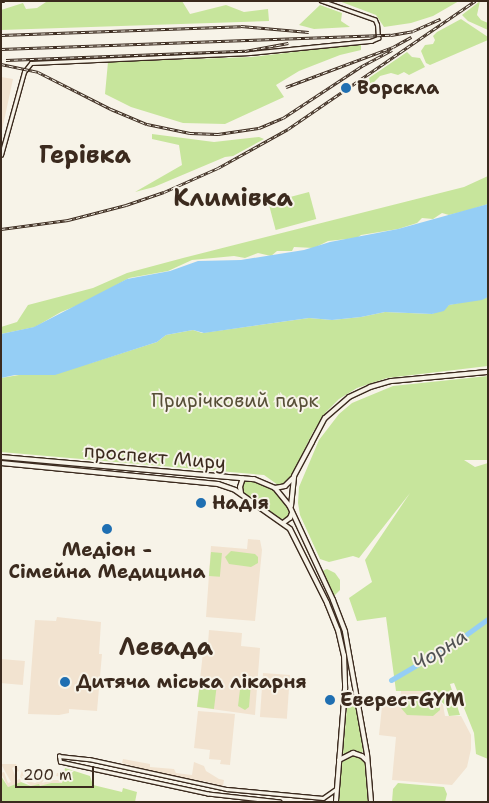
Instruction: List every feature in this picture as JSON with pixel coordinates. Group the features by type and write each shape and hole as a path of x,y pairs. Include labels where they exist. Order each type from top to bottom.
{"main road":[{"path":"370,802 367,761 349,649 333,600 292,512 275,488 286,485 294,476 326,418 340,404 359,392 380,384 403,380 488,372"},
{"name":"проспект Миру","path":"1,457 243,478 262,481 275,488"},
{"name":"проспект Миру","path":"1,463 193,480 228,486 283,523 296,537 327,603 341,640 345,665 336,802"},
{"path":"84,465 84,470"},
{"path":"193,480 194,474"},
{"path":"283,523 290,518 292,512 291,494 294,476"},
{"path":"241,494 240,487 243,478"},
{"path":"327,603 333,600"},
{"path":"339,760 353,754 362,756 367,761"}],"street":[{"path":"1,155 24,72 31,63 250,53 371,42 378,38 378,25 375,20 321,1"},
{"path":"280,802 208,794 60,762 59,756 118,766 203,785 274,794 322,798 337,788"},
{"path":"116,773 118,766"},
{"path":"274,794 274,801"}],"shaded area":[{"path":"1,77 13,79 1,135"},
{"path":"248,539 260,540 262,550 255,621 206,617 211,546 247,549"},
{"name":"Дитяча міська лікарня","path":"57,617 101,622 99,654 102,654 97,711 69,709 69,713 59,715 28,714 35,620 56,621"},
{"path":"209,630 242,633 241,646 260,648 255,715 197,707 204,643 208,643"},
{"path":"1,659 25,661 23,685 1,683"},
{"path":"263,673 290,675 287,719 260,717"},
{"path":"401,691 430,691 443,705 445,716 461,716 471,735 471,749 467,767 452,785 392,780 396,737 379,735 383,697 400,699"},
{"path":"198,711 235,714 230,765 220,764 221,760 209,759 210,750 194,748"},
{"path":"123,759 150,764 150,767 174,769 176,773 192,775 194,762 204,766 206,771 219,779 224,780 223,786 203,781 200,783 155,772 122,763"},
{"path":"1,764 16,764 19,771 16,772 14,767 12,768 17,780 20,779 21,782 8,787 1,773 4,772 8,783 11,782"},
{"path":"39,769 44,769 47,775 42,783 49,781 49,776 55,772 51,777 52,780 61,780 61,777 56,776 57,773 60,773 65,777 64,781 60,784 51,783 40,787 31,786 20,777 22,770 24,777 28,777 30,774 24,770 30,770 33,775 28,781 35,783 37,782 34,778 35,773 37,772 39,779 44,777"}],"green space":[{"path":"182,1 190,14 226,5 244,12 268,9 269,21 1,30 1,10 23,3 26,9 37,8 46,2"},
{"path":"339,1 459,1 433,16 411,23 384,27 376,15"},
{"path":"480,1 477,15 481,20 488,23 488,30 468,21 462,15"},
{"path":"320,5 342,13 341,21 350,27 314,29 299,25"},
{"path":"461,19 488,37 488,40 430,65 426,63 421,51 425,45 433,44 435,40 433,36 437,32"},
{"path":"361,44 361,50 340,55 299,71 276,85 284,97 225,124 183,123 131,107 105,94 108,62 251,57"},
{"path":"407,52 412,57 420,58 425,67 409,75 404,72 398,75 391,73 380,76 373,83 370,83 369,78"},
{"path":"152,134 214,142 259,137 264,139 233,156 225,157 154,187 135,192 182,165 179,145 152,139"},
{"path":"488,176 488,204 449,215 442,213 433,219 422,218 417,223 398,229 361,235 357,238 328,241 314,248 294,247 292,251 277,251 271,256 258,253 245,258 234,256 192,260 168,271 129,278 35,327 1,334 1,327 17,322 28,305 93,288 127,273 464,187"},
{"name":"Климівка","path":"309,192 316,219 276,230 268,203"},
{"name":"Прирічковий парк","path":"488,297 488,366 387,378 357,388 339,399 326,412 313,432 289,481 283,485 278,485 264,475 1,452 1,378 91,363 157,342 166,335 193,330 202,333 309,318 332,320 385,312 432,314 449,305"},
{"path":"488,376 488,460 464,460 475,467 488,463 488,759 476,754 474,733 454,683 450,684 460,715 449,716 446,706 430,691 396,691 386,617 357,621 349,598 372,582 365,560 410,493 359,558 353,556 329,562 320,559 300,515 298,503 299,487 319,440 339,414 352,403 393,386"},
{"path":"248,481 260,482 275,490 287,506 289,514 286,518 281,519 243,492 242,483"},
{"path":"231,551 255,554 258,557 258,563 251,567 229,564 225,557"},
{"path":"211,552 222,553 220,577 209,576"},
{"path":"327,569 335,573 340,580 340,590 334,596 322,571"},
{"path":"245,677 249,678 251,683 249,707 245,710 238,706 241,681"},
{"path":"200,683 217,685 214,709 197,707"},
{"path":"354,692 363,751 361,754 353,752 345,755 343,753 348,695"},
{"path":"407,696 435,697 440,704 440,710 433,716 407,715 401,708 402,700"},
{"path":"352,755 361,757 365,763 368,802 338,802 341,764 345,758"},
{"path":"65,768 90,776 93,785 122,792 123,788 137,792 135,802 1,802 1,776 8,787 21,782 31,786 39,784 40,786 62,783"},
{"path":"398,783 444,787 447,794 445,802 392,802 393,789"}],"water":[{"path":"488,204 488,297 482,300 449,305 444,311 432,314 385,312 332,320 309,318 204,333 193,330 166,335 157,342 55,375 15,375 1,378 1,334 34,327 127,279 170,271 198,261 241,260 304,250 330,242 398,229"}],"waterway":[{"name":"Чорна","path":"391,680 456,642 488,619"}],"railway":[{"path":"1,229 68,220 126,205 164,192 218,168 288,129 475,1"},
{"path":"1,49 391,35 413,31 440,19"},
{"path":"1,35 241,26 309,32"},
{"path":"286,87 393,47 411,37"},
{"path":"6,60 245,51 288,43"},
{"path":"1,64 38,72 111,109 147,124 190,133 218,134 259,128 283,118 362,66 392,50"}],"place":[{"name":"Ворскла","path":"346,88"},
{"name":"Надія","path":"201,503"},
{"name":"Медіон - Сімейна Медицина","path":"107,529"},
{"name":"Дитяча міська лікарня","path":"65,682"},
{"name":"ЕверестGYM","path":"330,700"}],"district":[{"name":"Герівка","path":"85,156"},
{"name":"Климівка","path":"233,199"},
{"name":"Левада","path":"166,648"}]}
